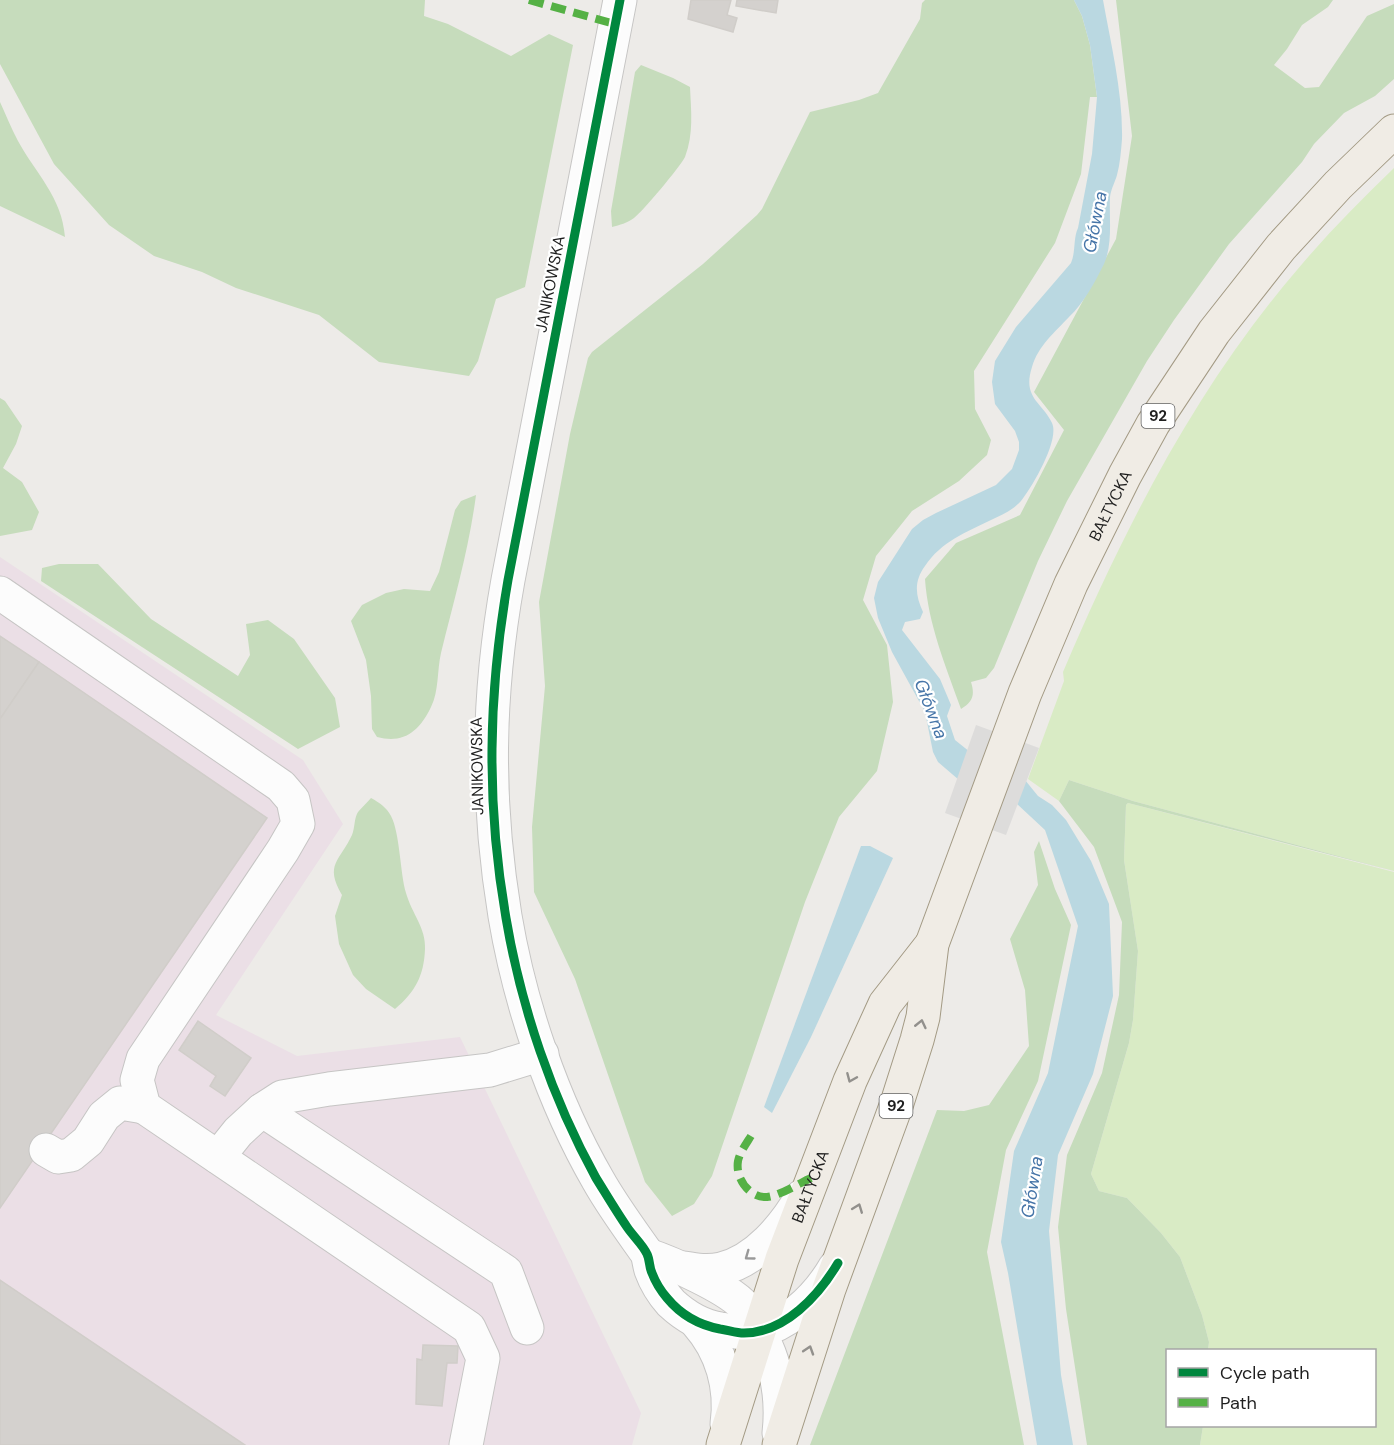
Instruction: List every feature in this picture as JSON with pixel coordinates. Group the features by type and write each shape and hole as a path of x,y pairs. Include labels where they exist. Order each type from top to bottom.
{"main road":[{"name":"BAŁTYCKA","path":"778,1445 838,1263 896,1106 917,1040 923,1017 932,944 1002,753 1045,644 1094,536 1131,465 1177,386 1214,332 1281,247 1338,185 1394,131"},
{"name":"BAŁTYCKA","path":"724,1442 759,1330 812,1178 874,1024 896,987 932,944"}],"street":[{"name":"JANIKOWSKA","path":"620,0 497,647 492,695 492,806 500,878 515,965 542,1054 569,1122 596,1177 626,1225 661,1260 734,1297 748,1311 775,1367 780,1396 778,1445"},
{"path":"0,593 281,786 293,800 298,824 283,850 143,1059 137,1080 144,1107"},
{"path":"218,1157 238,1132 262,1110 282,1097 329,1089 489,1070 542,1054"},
{"path":"46,1150 58,1156 71,1155 88,1141 104,1116 120,1103 144,1107 469,1328 483,1358 466,1445"},
{"path":"262,1110 506,1272 527,1328"},
{"path":"661,1260 697,1270 719,1269 738,1263 758,1249 784,1221 812,1178"},
{"name":"JANIKOWSKA","path":"661,1260 652,1274 666,1297 697,1323 742,1333 759,1330 784,1320 810,1300 838,1263"},
{"path":"697,1323 712,1342 725,1379 728,1413 724,1442"}],"shaded area":[{"path":"0,557 303,760 343,824 216,1015 297,1056 460,1037 641,1413 632,1445 0,1445"}],"green space":[{"path":"0,0 425,0 424,16 448,24 511,56 549,34 573,45 525,287 496,299 478,361 469,376 379,362 319,315 236,288 202,272 154,256 109,225 54,164 0,64"},
{"path":"925,0 1074,0 1082,16 1090,45 1097,97 1090,97 1081,174 1055,243 974,371 975,409 991,440 987,455 959,481 912,511 876,556 863,600 887,645 893,702 877,771 839,817 805,902 712,1176 694,1204 672,1216 645,1182 575,979 534,892 532,827 545,686 539,602 570,434 588,358 592,352 703,264 757,215 810,112 878,93 920,19 922,3"},
{"path":"1116,0 1333,0 1328,7 1302,25 1274,65 1305,88 1319,87 1367,16 1394,4 1394,79 1375,96 1344,113 1314,144 1302,162 1229,244 1174,320 1147,361 1067,501 1038,561 994,668 986,678 971,682 972,698 961,709 934,629 925,579 956,543 1020,515 1064,430 1034,392 1116,239 1132,136"},
{"path":"641,65 690,87 690,140 682,162 653,198 634,218 612,227 611,211 635,72"},
{"path":"0,102 18,141 54,198 63,223 65,237 0,206"},
{"path":"1394,168 1394,871 1133,801 1069,780 1059,801 1028,779 1064,681 1063,672 1137,513 1194,412 1260,316 1320,244"},
{"path":"0,398 5,401 22,426 16,444 3,468 22,482 39,512 32,530 0,536"},
{"path":"476,495 465,555 441,653 434,701 421,723 409,734 395,739 377,737 372,729 371,696 366,660 351,621 362,605 386,593 404,589 430,591 439,572 455,510 461,501"},
{"path":"59,564 98,564 151,619 238,676 250,655 246,624 268,620 294,639 335,698 340,727 298,749 41,581 42,568"},
{"path":"1069,780 1133,801 1394,871 1128,803 1126,805 1124,860 1138,951 1133,1020 1129,1043 1091,1174 1099,1191 1127,1198 1161,1233 1180,1257 1202,1315 1209,1342 1208,1349 1166,1349 1166,1427 1203,1427 1200,1445 1087,1445 1066,1309 1058,1227 1067,1155 1102,1073 1119,995 1122,922 1094,847 1059,801"},
{"path":"371,798 385,808 394,823 406,893 425,941 423,967 417,983 395,1009 366,989 353,975 339,944 335,916 342,895 334,876 334,869 352,835 358,812"},
{"path":"1128,803 1394,872 1394,1445 1200,1445 1203,1427 1376,1427 1376,1349 1208,1349 1209,1342 1202,1315 1180,1257 1161,1233 1127,1198 1099,1191 1091,1174 1129,1043 1133,1020 1138,951 1124,860 1126,805"},
{"path":"1039,841 1055,889 1071,925 1038,1081 1006,1150 987,1252 1024,1445 810,1445 937,1110 964,1111 989,1105 1029,1046 1025,990 1010,939 1038,885 1034,852"}],"water":[{"name":"Główna","path":"1074,0 1103,0 1119,87 1122,139 1118,171 1110,197 1110,240 1107,256 1084,299 1043,346 1032,367 1031,393 1048,416 1053,431 1049,451 1038,475 1021,501 1014,507 946,544 931,558 921,572 917,583 918,600 923,612 920,619 905,622 902,630 940,679 951,705 947,716 955,740 970,752 1025,780 1038,796 1052,805 1066,820 1091,861 1109,904 1113,996 1093,1074 1058,1155 1049,1231 1061,1375 1073,1445 1037,1445 1001,1242 1014,1151 1048,1073 1078,926 1045,830 1016,803 959,780 938,762 933,752 925,712 892,652 878,618 874,598 878,582 912,529 936,513 996,485 1012,469 1019,450 1015,431 995,404 992,382 995,361 1016,327 1071,263 1092,154 1097,97 1090,45 1082,16"},
{"path":"861,846 870,846 893,858 811,1037 772,1113 764,1107"}],"pier":[{"path":"976,725 1039,748 1006,835 945,813"}],"building":[{"path":"691,0 731,0 727,15 737,18 733,32 688,19"},
{"path":"737,0 778,0 776,13 736,6"},
{"path":"0,636 39,662 0,719"},
{"path":"39,662 267,818 0,1208 0,719"},
{"path":"198,1021 251,1058 225,1096 210,1086 216,1076 179,1050"},
{"path":"0,1280 245,1445 0,1445"},
{"path":"423,1345 458,1346 457,1363 447,1363 442,1406 416,1404 417,1359 422,1360"}],"marked path":[{"path":"529,0 615,24"},
{"path":"751,1136 738,1161 741,1181 750,1191 761,1196 772,1196 811,1178"}],"cycle path":[{"path":"620,0 501,623 496,665 492,749 495,833 506,918 529,1018 565,1116 596,1178 645,1251 655,1279 672,1304 691,1318 712,1327 741,1333 759,1331 773,1327 799,1310 821,1287 838,1263"}]}
